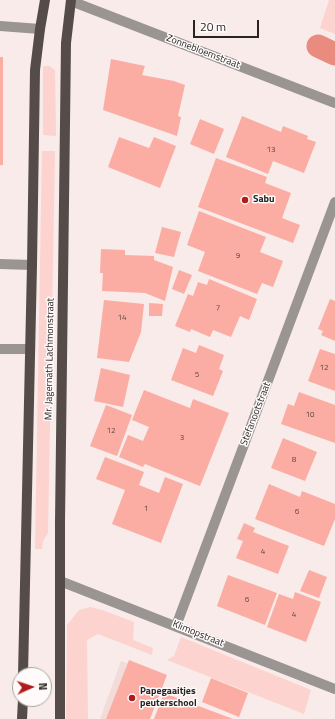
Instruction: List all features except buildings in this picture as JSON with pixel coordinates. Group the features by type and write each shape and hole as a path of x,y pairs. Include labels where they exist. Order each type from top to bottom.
{"main road":[{"name":"Mr. Jagernath Lachmonstraat","path":"23,667 35,70 45,0"},
{"name":"Mr. Jagernath Lachmonstraat","path":"60,719 60,581 66,43 71,1"},
{"path":"22,719 23,707"}],"street":[{"name":"Zonnebloemstraat","path":"71,1 335,103"},
{"path":"0,26 40,29"},
{"name":"Stefanootstraat","path":"176,626 335,202"},
{"path":"0,264 32,264"},
{"path":"0,349 30,349"},
{"name":"Klimopstraat","path":"60,581 335,689"}],"shaded area":[{"path":"329,0 335,0 335,34 320,28"},
{"path":"43,66 49,66 55,70 56,136 43,135"},
{"path":"42,151 55,151 48,533 43,541 42,549 35,549"},
{"path":"90,607 134,622 133,640 153,648 152,655 98,634 87,640 88,719 66,719 67,625 79,610"},
{"path":"181,637 311,690 304,714 167,660 174,656"},
{"name":"Papegaaitjes peuterschool","path":"121,661 163,676 148,719 100,719"}],"waterway":[{"path":"318,46 335,54"}],"place":[{"name":"Sabu","path":"245,200"},
{"name":"Papegaaitjes peuterschool","path":"132,698"}]}
